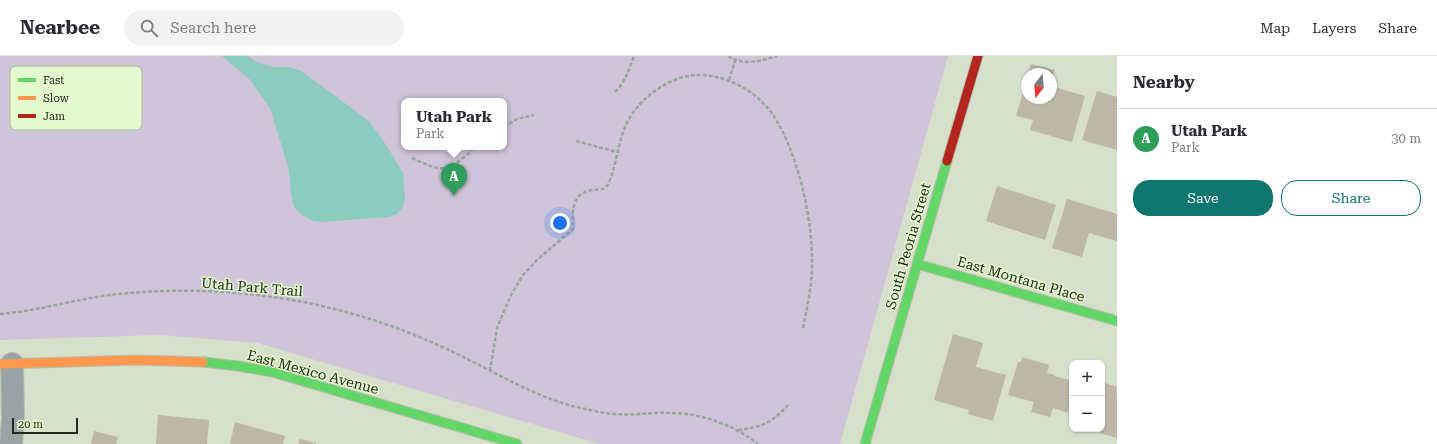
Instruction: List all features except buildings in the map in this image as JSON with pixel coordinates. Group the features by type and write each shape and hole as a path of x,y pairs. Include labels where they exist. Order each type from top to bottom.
{"street":[{"name":"South Peoria Street","path":"865,444 978,56"},
{"name":"East Montana Place","path":"917,264 1117,321"},
{"name":"East Mexico Avenue","path":"6,364 154,360 201,361 249,367 272,372 518,444"},
{"path":"6,364 13,418 11,444"}],"path":[{"path":"614,92 622,85 627,76 634,56"},
{"path":"728,56 735,61 756,61 777,56"},
{"path":"729,80 735,61"},
{"path":"490,371 497,328 511,295 523,275 537,260 573,229 572,213 577,199 583,193 593,190 601,190 607,186 616,164 617,152 629,118 637,108 646,98 672,81 687,76 702,75 717,77 729,80 746,89 759,99 772,114 781,130 802,185 808,212 812,265 811,290 803,328"},
{"path":"507,125 517,119 534,115"},
{"path":"576,141 617,152"},
{"path":"412,158 440,169 451,166 472,150"},
{"name":"Utah Park Trail","path":"0,314 109,295 158,292 237,294 287,299 344,311 392,327 431,342 542,395 569,405 615,414 671,413 698,416 737,430 758,444"},
{"path":"737,430 752,429 764,425 778,416 790,403"}],"shaded area":[{"path":"0,56 948,56 840,444 600,444 258,343 160,335 0,340"}],"water":[{"path":"222,56 248,56 256,62 273,67 289,67 300,70 369,121 387,146 403,173 405,200 402,208 397,214 389,217 322,222 313,221 302,215 294,207 291,194 289,170 270,108 250,80"}],"traffic: fast":[{"path":"865,444 947,161"},
{"path":"917,264 1117,321"},
{"path":"203,362 272,372 517,444"}],"traffic: slow":[{"path":"0,364 137,360 203,362"}],"traffic: jam":[{"path":"947,161 978,56"}],"place":[{"name":"Utah Park","path":"454,196"}]}
